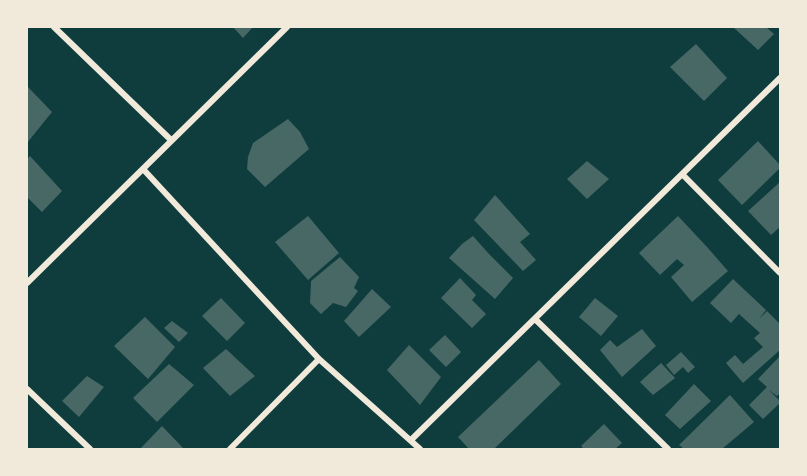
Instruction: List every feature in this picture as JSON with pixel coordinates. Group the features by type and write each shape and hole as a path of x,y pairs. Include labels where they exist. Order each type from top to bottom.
{"street":[{"path":"54,27 171,140"},
{"path":"27,283 287,27"},
{"path":"411,440 780,78"},
{"path":"143,169 319,359 420,449"},
{"path":"682,174 780,273"},
{"path":"535,319 668,449"},
{"path":"230,449 319,359"},
{"path":"27,389 90,449"}],"building":[{"path":"233,27 253,27 243,38"},
{"path":"733,27 766,27 774,34 758,50"},
{"path":"696,44 727,78 704,101 670,67"},
{"path":"27,88 52,112 27,143"},
{"path":"288,119 300,132 309,149 265,187 247,169 248,157 253,143"},
{"path":"758,141 780,165 780,168 742,205 718,180"},
{"path":"30,156 62,191 42,212 27,197 27,159"},
{"path":"587,161 609,179 587,199 567,179"},
{"path":"780,182 780,227 771,235 748,211"},
{"path":"495,195 530,234 520,242 536,260 523,271 474,220"},
{"path":"308,216 339,253 308,280 275,242"},
{"path":"678,216 728,271 692,302 671,277 684,265 677,259 660,275 639,253"},
{"path":"473,236 513,278 495,299 449,258"},
{"path":"340,257 359,277 354,288 358,291 346,307 333,303 321,314 310,303 311,281"},
{"path":"460,278 476,295 472,300 486,314 472,328 441,298"},
{"path":"733,279 766,310 759,319 767,311 780,324 780,350 743,383 726,363 735,355 743,364 763,347 754,338 760,333 739,314 731,323 710,303"},
{"path":"372,289 391,307 359,337 344,321"},
{"path":"221,298 245,323 227,341 202,316"},
{"path":"595,298 618,316 601,336 579,317"},
{"path":"145,317 175,347 148,379 114,346"},
{"path":"172,321 188,333 179,342 164,328"},
{"path":"642,329 656,346 622,377 600,350 610,340 617,347"},
{"path":"445,335 461,352 446,367 429,350"},
{"path":"409,345 441,377 420,405 387,370"},
{"path":"226,349 255,376 230,396 203,368"},
{"path":"681,352 695,367 688,373 683,367 674,375 666,365"},
{"path":"780,356 780,393 777,396 769,390 780,403 763,419 749,405 767,387 758,379"},
{"path":"539,360 561,384 494,449 469,449 458,437"},
{"path":"661,363 675,378 653,395 640,382"},
{"path":"169,364 194,385 157,422 133,398"},
{"path":"87,376 104,387 79,417 62,401"},
{"path":"694,384 711,401 680,429 665,415"},
{"path":"730,395 754,422 722,449 684,449 679,445"},
{"path":"604,424 622,443 615,449 584,449 581,446"},
{"path":"162,426 184,449 140,449"}]}
